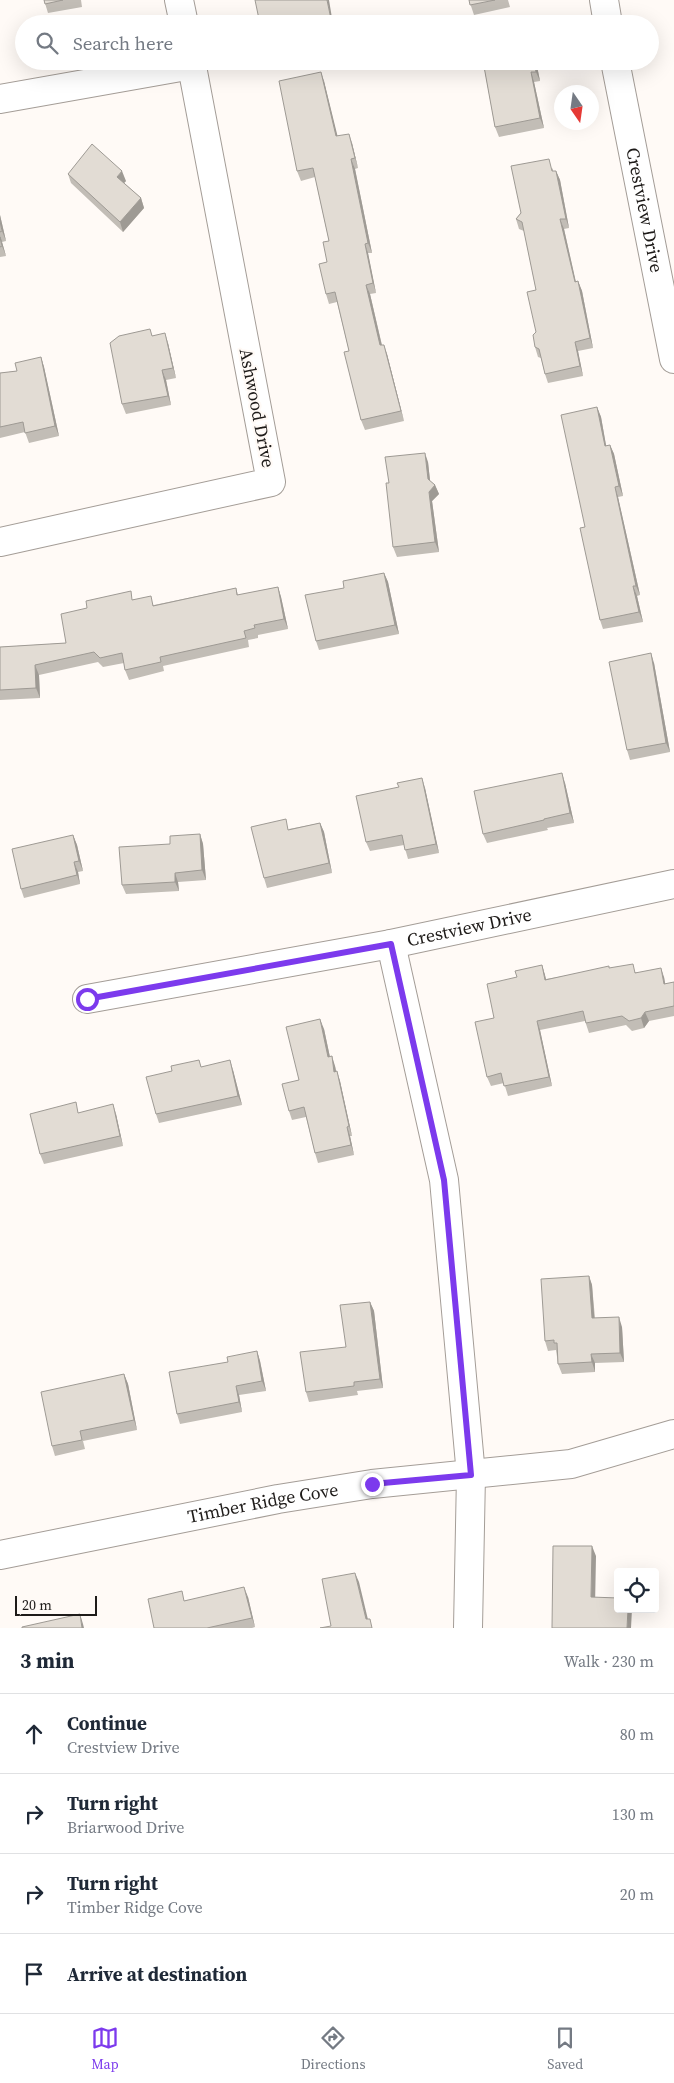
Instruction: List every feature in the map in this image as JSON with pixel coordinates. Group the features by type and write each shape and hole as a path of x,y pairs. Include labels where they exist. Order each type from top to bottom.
{"street":[{"path":"179,0 182,15"},
{"path":"604,0 606,15"},
{"path":"0,98 154,70"},
{"name":"Ashwood Drive","path":"0,542 270,482 193,70"},
{"name":"Crestview Drive","path":"617,70 674,359"},
{"name":"Crestview Drive","path":"87,999 391,944 674,884"},
{"path":"391,944 444,1180 471,1475 468,1628"},
{"name":"Timber Ridge Cove","path":"0,1555 287,1497 372,1484 571,1464 674,1434"}],"building":[{"path":"44,0 63,0 45,4"},
{"path":"255,0 327,0 330,15 258,15"},
{"path":"469,0 495,0 470,5"},
{"path":"485,70 536,70 536,72 531,72 540,118 495,127"},
{"path":"321,72 336,136 349,134 355,158 351,159 368,243 365,244 373,283 366,285 380,345 384,345 401,411 361,420 344,352 349,351 335,292 326,294 319,264 327,262 323,242 329,241 313,168 297,171 279,81"},
{"path":"92,144 122,171 117,177 141,198 120,222 68,174"},
{"path":"549,159 552,171 556,171 566,219 560,219 575,282 578,281 590,338 575,342 580,366 545,374 539,349 535,347 533,335 536,332 527,292 536,290 522,222 516,219 521,213 511,166"},
{"path":"150,329 152,336 165,333 173,368 162,370 168,396 122,404 110,343 119,336"},
{"path":"41,357 55,426 25,433 23,422 0,427 0,373 17,371 15,363"},
{"path":"597,407 605,446 610,445 619,486 615,487 636,586 633,586 639,612 600,620 580,528 585,527 561,415"},
{"path":"425,453 428,479 435,485 429,492 435,542 393,547 386,483 389,483 385,457"},
{"path":"384,573 395,625 316,641 305,595 344,588 343,581"},
{"path":"278,587 284,619 254,625 255,628 244,631 246,638 160,657 161,662 125,670 122,653 100,658 94,652 35,665 36,688 0,690 0,647 66,643 61,614 87,608 86,601 131,591 132,600 151,596 153,606 236,588 237,595"},
{"path":"651,653 666,743 627,750 609,662"},
{"path":"562,773 570,813 483,834 474,791"},
{"path":"422,778 436,844 405,850 402,835 366,842 356,796 399,787 397,783"},
{"path":"286,819 288,830 320,823 329,863 264,878 251,827"},
{"path":"200,834 202,870 175,873 175,882 122,885 119,847 170,844 170,836"},
{"path":"73,835 79,861 74,862 77,875 21,889 12,849"},
{"path":"633,964 635,973 661,968 664,984 674,982 674,1006 645,1012 641,1018 629,1021 622,1016 586,1023 583,1011 537,1021 549,1077 504,1086 501,1073 487,1077 475,1022 494,1018 487,984 517,977 515,971 542,965 545,980 609,966 609,968"},
{"path":"320,1019 328,1057 332,1056 334,1072 337,1071 349,1126 347,1127 351,1145 315,1153 304,1107 289,1111 282,1084 299,1080 286,1027"},
{"path":"199,1060 201,1067 230,1060 238,1096 156,1114 146,1077 172,1071 171,1066"},
{"path":"76,1102 78,1113 113,1104 120,1136 40,1154 30,1114"},
{"path":"589,1276 592,1318 619,1317 620,1353 591,1354 592,1362 558,1364 557,1343 554,1343 554,1340 545,1341 541,1279"},
{"path":"370,1302 380,1379 354,1382 354,1386 306,1392 300,1352 346,1347 340,1305"},
{"path":"257,1351 262,1381 236,1386 239,1402 177,1414 169,1372 228,1362 227,1357"},
{"path":"124,1374 134,1420 80,1431 82,1440 52,1446 41,1392"},
{"path":"553,1546 592,1546 591,1597 614,1598 614,1613 628,1613 627,1628 552,1628"},
{"path":"355,1573 366,1619 370,1619 372,1628 320,1628 331,1626 322,1579"},
{"path":"244,1587 252,1618 207,1628 154,1628 148,1599 182,1591 184,1601"},
{"path":"80,1614 82,1628 22,1628 22,1627"}],"route":[{"path":"87,999 391,944 444,1180 471,1475 372,1484"}]}
